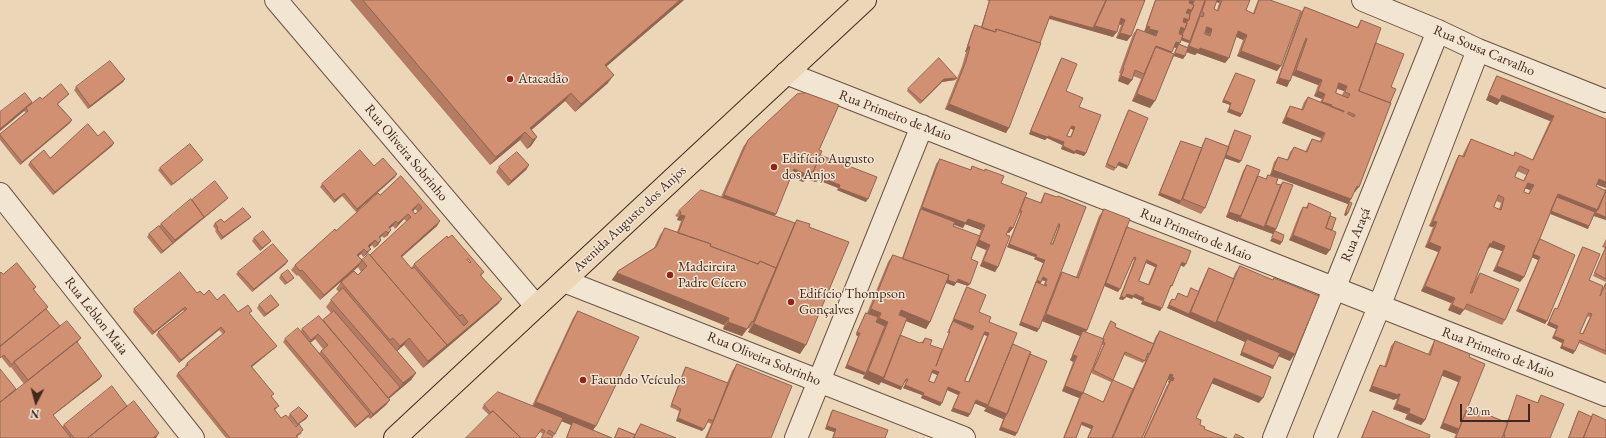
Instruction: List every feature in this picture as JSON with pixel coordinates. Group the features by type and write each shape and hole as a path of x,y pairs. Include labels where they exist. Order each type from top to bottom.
{"main road":[{"name":"Avenida Augusto dos Anjos","path":"395,438 865,0"}],"street":[{"name":"Rua Oliveira Sobrinho","path":"276,0 536,306"},
{"name":"Rua Sousa Carvalho","path":"1363,0 1438,31 1478,50 1606,101"},
{"name":"Rua Araçá","path":"1274,438 1438,31"},
{"path":"1325,438 1379,307 1478,50"},
{"name":"Rua Primeiro de Maio","path":"786,73 1606,396"},
{"path":"796,438 922,126"},
{"name":"Rua Leblon Maia","path":"0,194 193,438"},
{"name":"Rua Oliveira Sobrinho","path":"564,280 964,438"}],"building":[{"name":"Atacadão","path":"363,0 680,0 605,65 614,75 581,104 571,93 530,128 537,137 533,140 525,132 496,157"},
{"path":"990,0 1106,0 1093,28 1050,16 1040,43 996,29 995,32 982,28"},
{"path":"1107,0 1145,0 1131,36 1120,33 1125,20 1121,18 1117,32 1095,26"},
{"path":"1156,0 1190,0 1189,3 1194,5 1192,10 1188,9 1186,13 1190,14 1189,20 1184,18 1183,22 1187,23 1185,29 1181,27 1179,34 1183,35 1180,43 1176,42 1172,52 1156,46 1144,74 1135,70 1132,80 1121,76 1137,29 1156,36 1158,31 1149,29 1150,27 1147,26"},
{"path":"1195,0 1205,0 1190,41 1182,38 1182,35 1186,23 1189,20"},
{"path":"1206,0 1217,0 1214,9 1218,11 1222,0 1250,0 1246,10 1254,14 1259,0 1270,0 1301,11 1281,66 1241,51 1247,35 1238,31 1229,58 1200,48 1199,50 1189,46 1200,16 1203,17 1204,13 1202,12","holes":["1207,27 1212,29 1210,36 1205,34"]},
{"path":"1305,7 1358,28 1361,20 1381,28 1359,91 1391,103 1359,187 1357,186 1351,199 1273,170 1278,157 1288,160 1294,147 1307,152 1312,139 1321,142 1325,133 1286,117 1290,106 1303,110 1308,97 1344,112 1331,106 1332,105 1322,102 1325,94 1318,91 1322,80 1296,70 1307,39 1306,38 1290,81 1279,78","holes":["1339,83 1347,86 1345,92 1350,94 1348,98 1336,93","1349,112 1355,115 1354,117 1348,114"]},
{"path":"975,25 996,32 996,29 1041,43 1009,128 949,104 966,61 970,47 968,46"},
{"path":"1376,43 1404,54 1391,87 1396,89 1390,103 1359,91"},
{"path":"1179,44 1188,48 1185,56 1175,53"},
{"path":"1156,47 1174,54 1155,101 1137,94"},
{"path":"939,58 957,78 944,79 922,101 908,89"},
{"path":"1062,58 1077,64 1066,91 1083,98 1079,107 1101,115 1086,153 1076,150 1075,152 1063,146 1064,142 1031,131","holes":["1072,126 1075,127 1071,137 1067,136"]},
{"path":"110,61 125,79 90,106 76,87"},
{"path":"1236,73 1255,80 1242,114 1229,109 1231,103 1224,100"},
{"path":"1497,76 1606,119 1606,182 1599,179 1596,186 1606,191 1598,210 1558,194 1524,277 1497,266 1505,246 1493,241 1492,244 1490,243 1470,293 1472,293 1480,273 1519,289 1505,320 1467,304 1464,310 1452,305 1455,298 1425,286 1441,247 1429,242 1437,222 1433,221 1459,155 1464,157 1471,139 1514,156 1515,152 1533,160 1554,116 1502,95 1500,100 1489,95","holes":["1520,166 1529,170 1524,181 1515,177","1528,183 1534,185 1529,194 1524,192","1499,195 1504,198 1501,210 1494,207"]},
{"path":"61,84 69,94 57,104 72,120 22,162 0,134 28,111 26,108 40,97 42,99"},
{"path":"25,93 32,102 0,129 0,112"},
{"name":"Edifício Augusto dos Anjos","path":"806,93 839,105 819,150 822,151 813,172 810,171 808,175 794,169 776,214 724,195 748,140 797,94"},
{"path":"1129,110 1148,118 1128,166 1119,162 1116,168 1107,164"},
{"path":"88,124 98,136 104,131 114,143 55,192 30,162 44,150 50,158"},
{"path":"1235,130 1251,136 1241,161 1226,155"},
{"path":"1206,138 1229,147 1205,208 1183,199"},
{"path":"1181,141 1202,148 1181,201 1160,193"},
{"path":"190,144 203,160 173,184 160,168"},
{"path":"360,150 374,166 383,158 397,174 357,209 344,193 335,200 322,184"},
{"path":"517,152 529,165 511,181 499,167"},
{"path":"820,155 877,177 868,199 839,188 840,185 819,177 818,180 810,176"},
{"path":"940,159 971,170 972,166 1004,176 1001,183 1027,193 1013,228 1010,227 1006,235 1010,236 998,267 983,261 990,245 979,240 985,225 968,219 966,223 922,207"},
{"path":"1247,165 1260,170 1241,216 1229,212"},
{"path":"1268,175 1278,178 1276,184 1281,185 1264,227 1240,218 1258,176 1266,179"},
{"path":"401,176 440,221 401,256 412,269 414,267 464,326 468,322 462,314 460,316 414,264 447,236 448,238 452,235 484,272 480,275 502,299 446,346 447,345 370,255 411,217 408,214 398,223 396,221 389,227 391,230 388,233 386,231 379,237 381,240 378,243 375,240 368,246 371,249 367,252 364,249 357,255 362,260 361,262 324,295 302,270 300,271 295,265 378,193 380,195","holes":["419,204 422,208 415,214 412,210"]},
{"path":"215,181 228,198 202,219 204,217 192,200"},
{"path":"1283,182 1293,185 1276,229 1266,225"},
{"path":"701,190 795,223 776,268 760,261 758,264 710,246 711,244 678,233 685,216 680,215 681,212 679,211"},
{"path":"1606,191 1606,217 1596,213"},
{"path":"1045,193 1058,196 1086,207 1039,329 1021,322 1036,282 1046,286 1047,285 1045,284 1047,279 1043,277 1041,282 1037,280 1045,260 1036,257 1037,255 1009,244 1022,211 1020,210 1025,197 1041,203","holes":["1059,224 1060,225 1053,244 1051,244"]},
{"path":"1557,197 1595,212 1589,226 1551,211"},
{"path":"191,199 204,217 175,240 161,224"},
{"path":"1350,202 1352,203 1348,213 1346,212"},
{"path":"1309,203 1331,213 1326,228 1336,232 1330,250 1293,235 1303,207 1307,208"},
{"path":"243,208 251,217 223,237 217,229 218,228 215,223 221,219 224,222"},
{"path":"921,209 955,222 953,226 980,236 971,259 978,262 970,284 958,279 956,283 948,280 949,275 903,259"},
{"path":"1104,209 1130,219 1087,330 1046,314 1062,272 1078,278"},
{"path":"1330,216 1336,218 1332,230 1326,228"},
{"name":"Edifício Thompson Gonçalves","path":"797,220 810,224 809,227 849,242 806,345 754,324"},
{"path":"159,226 173,243 163,251 149,234"},
{"path":"1127,227 1191,251 1186,264 1182,262 1162,308 1143,301 1144,298 1135,294 1134,296 1127,294 1125,298 1121,296 1136,258 1134,257 1120,289 1106,283","holes":["1147,260 1157,265 1149,285 1139,281"]},
{"path":"665,228 711,244 710,246 758,264 760,261 776,268 753,322 752,321 747,329 728,322 729,318 617,273 656,247"},
{"path":"263,231 271,241 262,248 254,238"},
{"path":"1275,231 1284,235 1282,242 1272,238"},
{"path":"1540,239 1575,255 1547,321 1518,309 1540,257 1533,254"},
{"path":"273,244 288,261 254,289 238,272"},
{"path":"1583,247 1600,254 1589,280 1603,286 1600,296 1606,283 1606,351 1580,340 1575,351 1562,346 1564,340 1554,336 1558,326 1549,322 1555,308 1557,309","holes":["1589,313 1592,314 1583,334 1580,333"]},
{"path":"1606,247 1606,279 1595,273"},
{"path":"369,254 447,345 428,361 409,338 400,346 393,338 390,340 341,282 354,271 358,275 367,266 362,260"},
{"path":"893,255 949,275 930,322 901,310 899,315 907,318 884,378 868,371 888,322 879,318 881,313 871,309"},
{"path":"17,263 36,287 33,289 48,307 0,346 0,273 1,272 3,274"},
{"path":"1240,266 1273,280 1274,278 1319,296 1295,354 1217,321"},
{"path":"1209,268 1234,279 1216,323 1191,312"},
{"path":"288,270 294,278 287,283 281,275"},
{"path":"180,272 197,293 200,291 204,295 209,290 217,300 224,294 238,312 248,305 252,311 249,313 277,346 251,366 274,394 271,396 279,406 274,409 281,418 286,415 296,427 299,424 303,430 296,436 298,438 230,438 178,373 188,365 187,363 225,332 221,327 181,360 158,332 187,309 185,307 154,332 134,309"},
{"path":"967,287 986,295 979,312 991,317 989,322 1017,333 988,405 976,400 970,414 953,408 960,392 948,387 942,403 905,385 908,379 906,379 902,387 883,379 900,335 920,343 923,343 925,338 932,340 930,345 942,349 936,366 953,321 972,330 974,326 954,319","holes":["985,332 989,333 969,382 965,381","933,370 939,372 934,383 929,381"]},
{"path":"343,288 416,373 403,383 331,300"},
{"path":"1191,288 1199,292 1189,314 1169,305 1172,299 1175,300 1178,293 1187,297"},
{"path":"271,295 279,305 266,314 259,305"},
{"path":"46,309 60,326 12,365 4,355 0,358 0,347"},
{"path":"334,311 400,387 388,398 323,320"},
{"path":"578,311 639,337 596,426 536,402"},
{"path":"866,313 878,317 876,322 885,326 866,373 847,365 860,333 857,333"},
{"path":"319,316 390,400 373,414 321,351 328,345 318,334 311,340 302,329"},
{"path":"67,321 81,338 28,380 14,362"},
{"path":"1111,321 1116,324 1115,327 1154,344 1145,361 1125,352 1113,380 1093,370 1105,343 1103,342 1103,339"},
{"path":"298,328 370,414 357,425 285,339"},
{"path":"1083,331 1104,339 1083,393 1065,386 1077,356 1073,355"},
{"path":"1160,331 1271,377 1263,398 1214,378 1196,418 1201,420 1200,425 1205,427 1204,429 1227,438 1144,438 1171,380 1173,381 1173,375 1170,374 1142,438 1113,438"},
{"path":"1247,339 1280,353 1274,366 1242,352"},
{"path":"1435,340 1470,354 1469,357 1485,364 1459,429 1443,423 1461,377 1444,370 1425,420 1409,413 1410,409 1397,404 1400,394 1398,395 1372,386 1380,365 1386,367 1395,341 1430,355"},
{"path":"77,342 102,376 53,415 71,438 0,438 0,403"},
{"path":"1013,344 1031,352 1007,414 988,406"},
{"path":"1030,354 1047,361 1017,433 1001,427"},
{"path":"737,364 792,386 771,438 707,438"},
{"path":"686,367 728,383 713,421 709,419 704,429 678,418 681,409 672,404"},
{"path":"0,369 16,389 0,402"},
{"path":"1113,380 1133,389 1112,438 1088,438 1093,426 1082,422 1076,438 1064,438 1083,393 1082,392 1103,402"},
{"path":"112,386 127,406 88,438 74,438 64,425"},
{"path":"498,392 563,418 555,434 549,430 547,433 553,436 552,438 541,438 545,431 542,429 535,438 521,438 493,411 491,413 484,405"},
{"path":"1517,395 1538,403 1541,395 1564,404 1550,438 1504,438"},
{"path":"134,401 159,433 153,438 88,438"},
{"path":"299,407 308,416 298,424 290,414"},
{"path":"1468,407 1508,423 1502,438 1456,438"},
{"path":"833,410 888,430 885,438 833,438 836,429 827,426"},
{"path":"493,411 521,438 466,438"},
{"path":"1373,411 1430,435 1429,438 1362,438"},
{"path":"1579,411 1592,417 1583,438 1569,438"},
{"path":"1593,414 1606,420 1606,438 1584,438"},
{"path":"573,422 612,438 567,438"},
{"path":"641,424 676,438 634,438"},
{"path":"619,428 635,435 634,438 615,438"},
{"path":"1236,434 1244,438 1234,438"}],"place":[{"name":"Atacadão","path":"510,79"},
{"name":"Edifício Augusto dos Anjos","path":"774,167"},
{"name":"Madeireira Padre Cícero","path":"670,275"},
{"name":"Edifício Thompson Gonçalves","path":"791,302"},
{"name":"Facundo Veículos","path":"583,380"}]}
